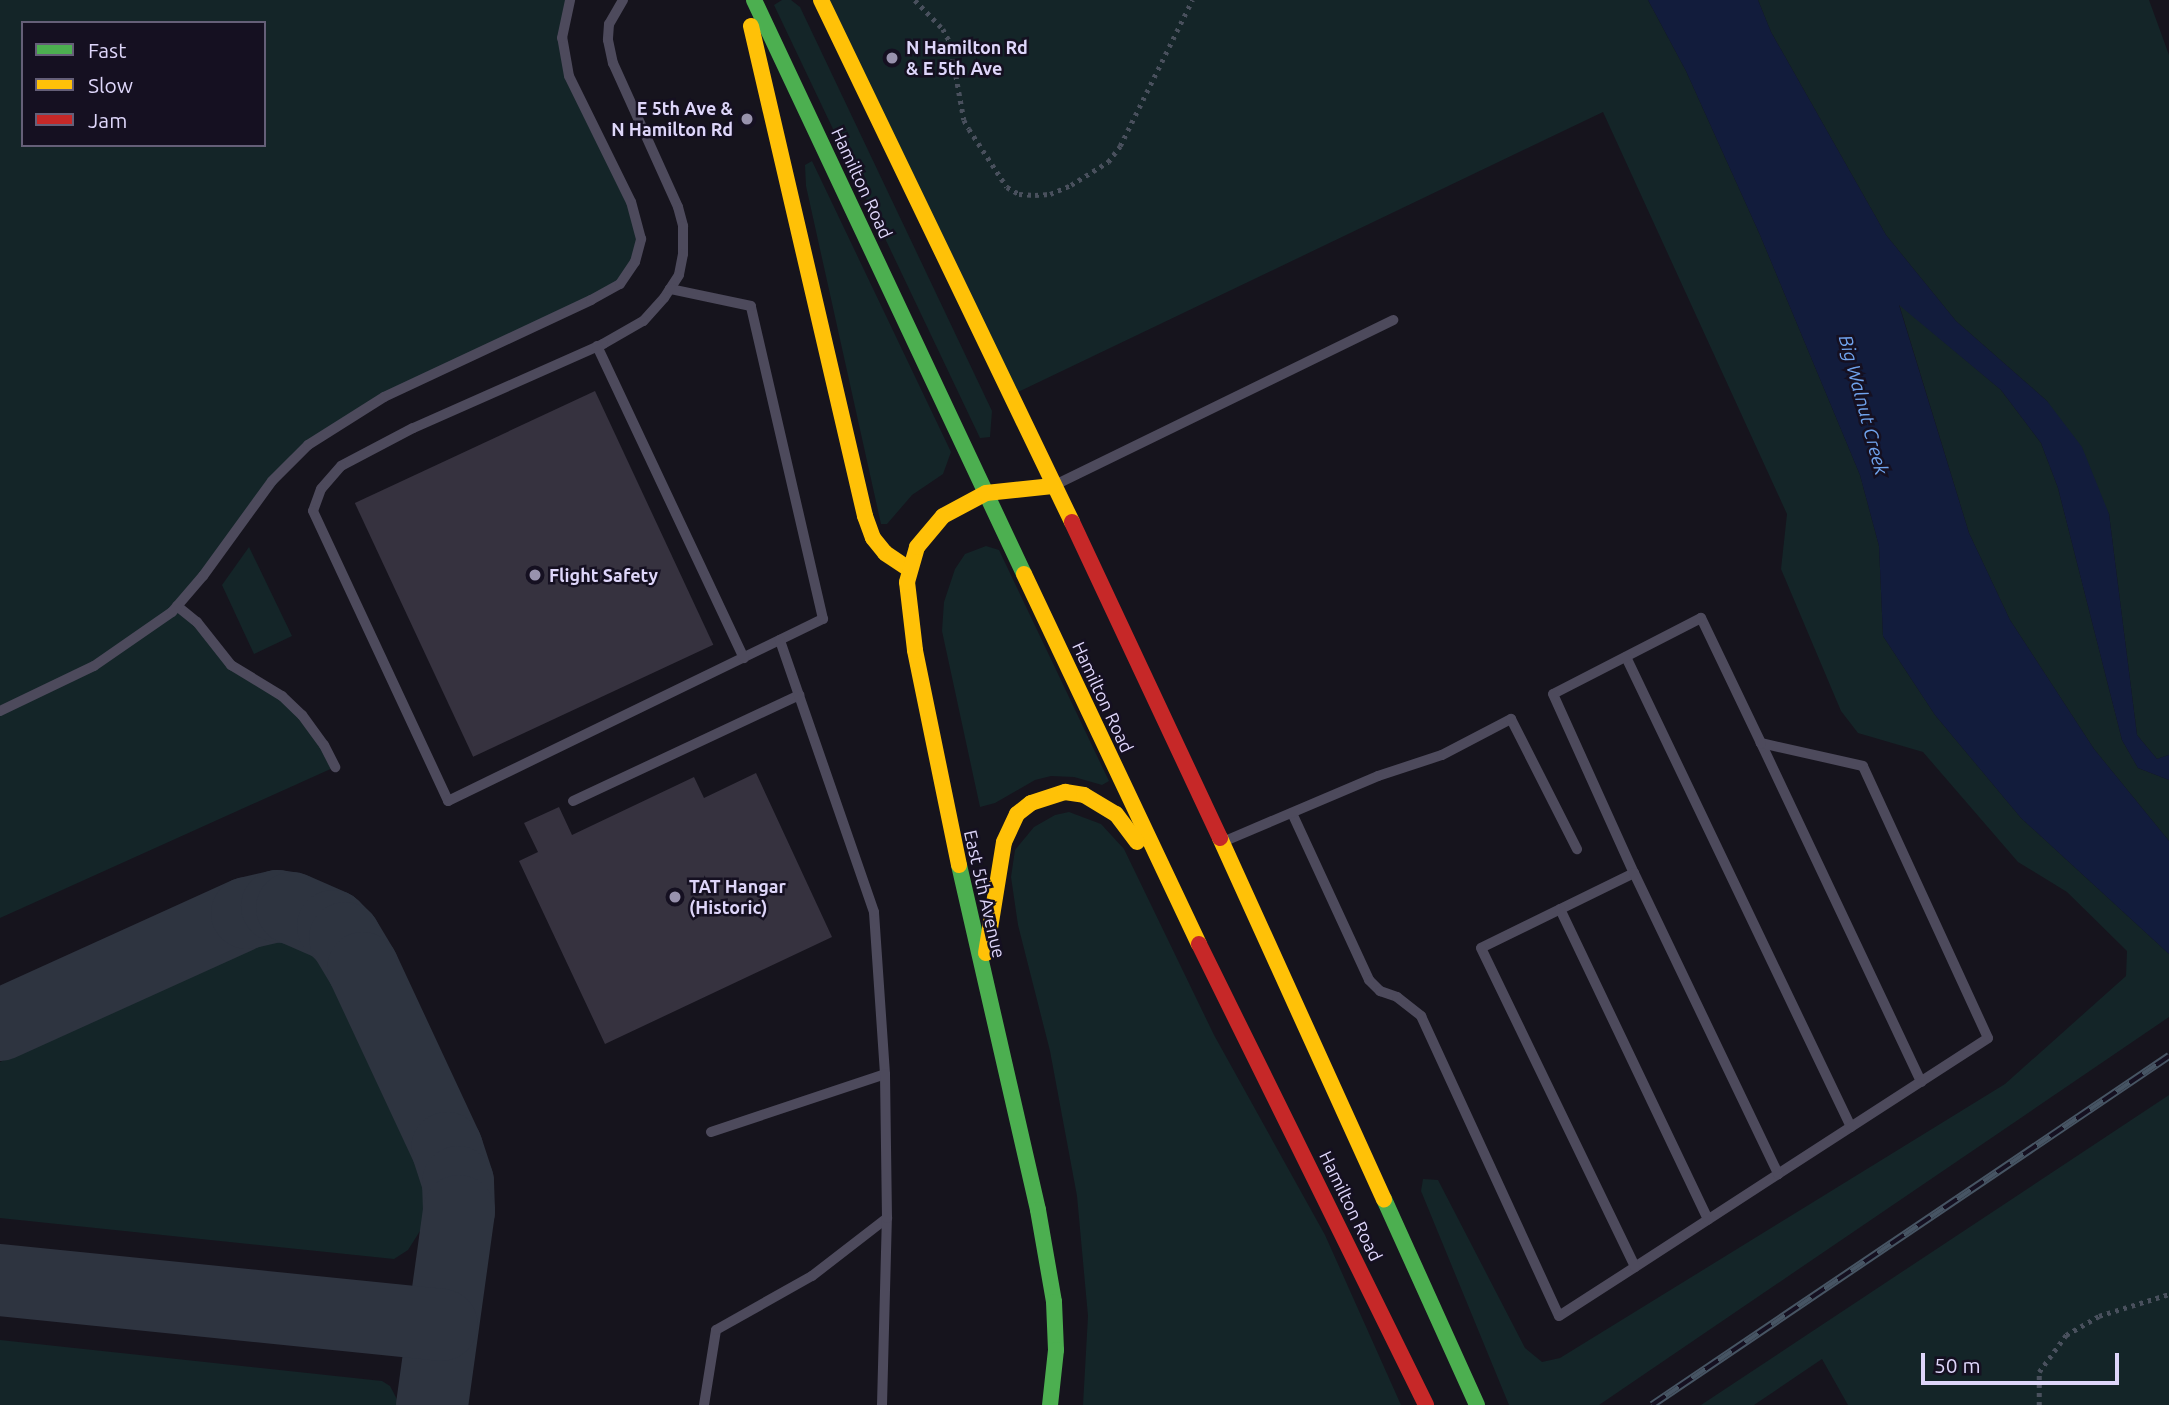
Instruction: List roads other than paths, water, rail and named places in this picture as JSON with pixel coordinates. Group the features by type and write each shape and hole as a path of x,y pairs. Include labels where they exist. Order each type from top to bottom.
{"main road":[{"path":"745,0 865,516 873,538 885,553 909,569"},
{"name":"Hamilton Road","path":"754,0 1180,905 1426,1405"},
{"name":"Hamilton Road","path":"821,0 1223,842 1477,1405"},
{"name":"East 5th Avenue","path":"1050,1405 1056,1350 1054,1301 1038,1210 925,710 907,582 918,547 933,526 955,509 986,493 1054,486"},
{"path":"983,973 1004,842 1017,814 1046,796 1065,792 1084,795 1116,814 1180,905"}],"lane":[{"path":"0,711 94,666 134,641 177,606 203,576 272,481 308,445 384,397 592,300 620,284 635,262 641,239 631,202 569,76 562,38 569,0"},
{"path":"623,0 609,24 608,40 613,63 670,187 682,226 683,254 679,275 643,320 597,346 413,428 341,466 321,489 313,511 448,802 823,619 751,306 670,289"},
{"path":"1054,486 1393,320"},
{"path":"597,346 744,658"},
{"path":"177,606 197,622 231,665 282,696 302,715 324,745 335,767"},
{"path":"1778,1174 1634,873 1553,694 1701,618 1921,1082"},
{"path":"780,640 874,912 885,1074 887,1218 882,1405"},
{"path":"1626,657 1851,1127"},
{"path":"573,801 799,695"},
{"path":"1223,842 1378,776 1442,755 1511,719 1577,849"},
{"path":"1292,813 1368,980 1380,991 1396,997 1421,1016 1559,1316 1988,1038 1863,766 1761,743"},
{"path":"1634,873 1481,948 1635,1267"},
{"path":"1560,909 1708,1219"},
{"path":"711,1132 885,1074"},
{"path":"704,1405 716,1330 812,1276 887,1218"}],"water":[{"name":"Big Walnut Creek","path":"1648,0 1758,0 1771,32 1886,235 1956,321 2047,401 2082,447 2109,514 2137,735 2157,759 2169,755 2169,780 2138,768 2122,740 2058,488 2041,443 2001,390 1899,305 1969,533 2010,620 2094,749 2169,841 2169,954 2021,818 1935,715 1883,636 1879,546 1860,475 1760,235 1686,71"}],"railway":[{"path":"1652,1405 2169,1056"}],"place":[{"name":"N Hamilton Rd & E 5th Ave","path":"892,58"},
{"name":"E 5th Ave & N Hamilton Rd","path":"747,119"},
{"name":"Flight Safety","path":"535,575"},
{"name":"TAT Hangar (Historic)","path":"675,897"}]}
